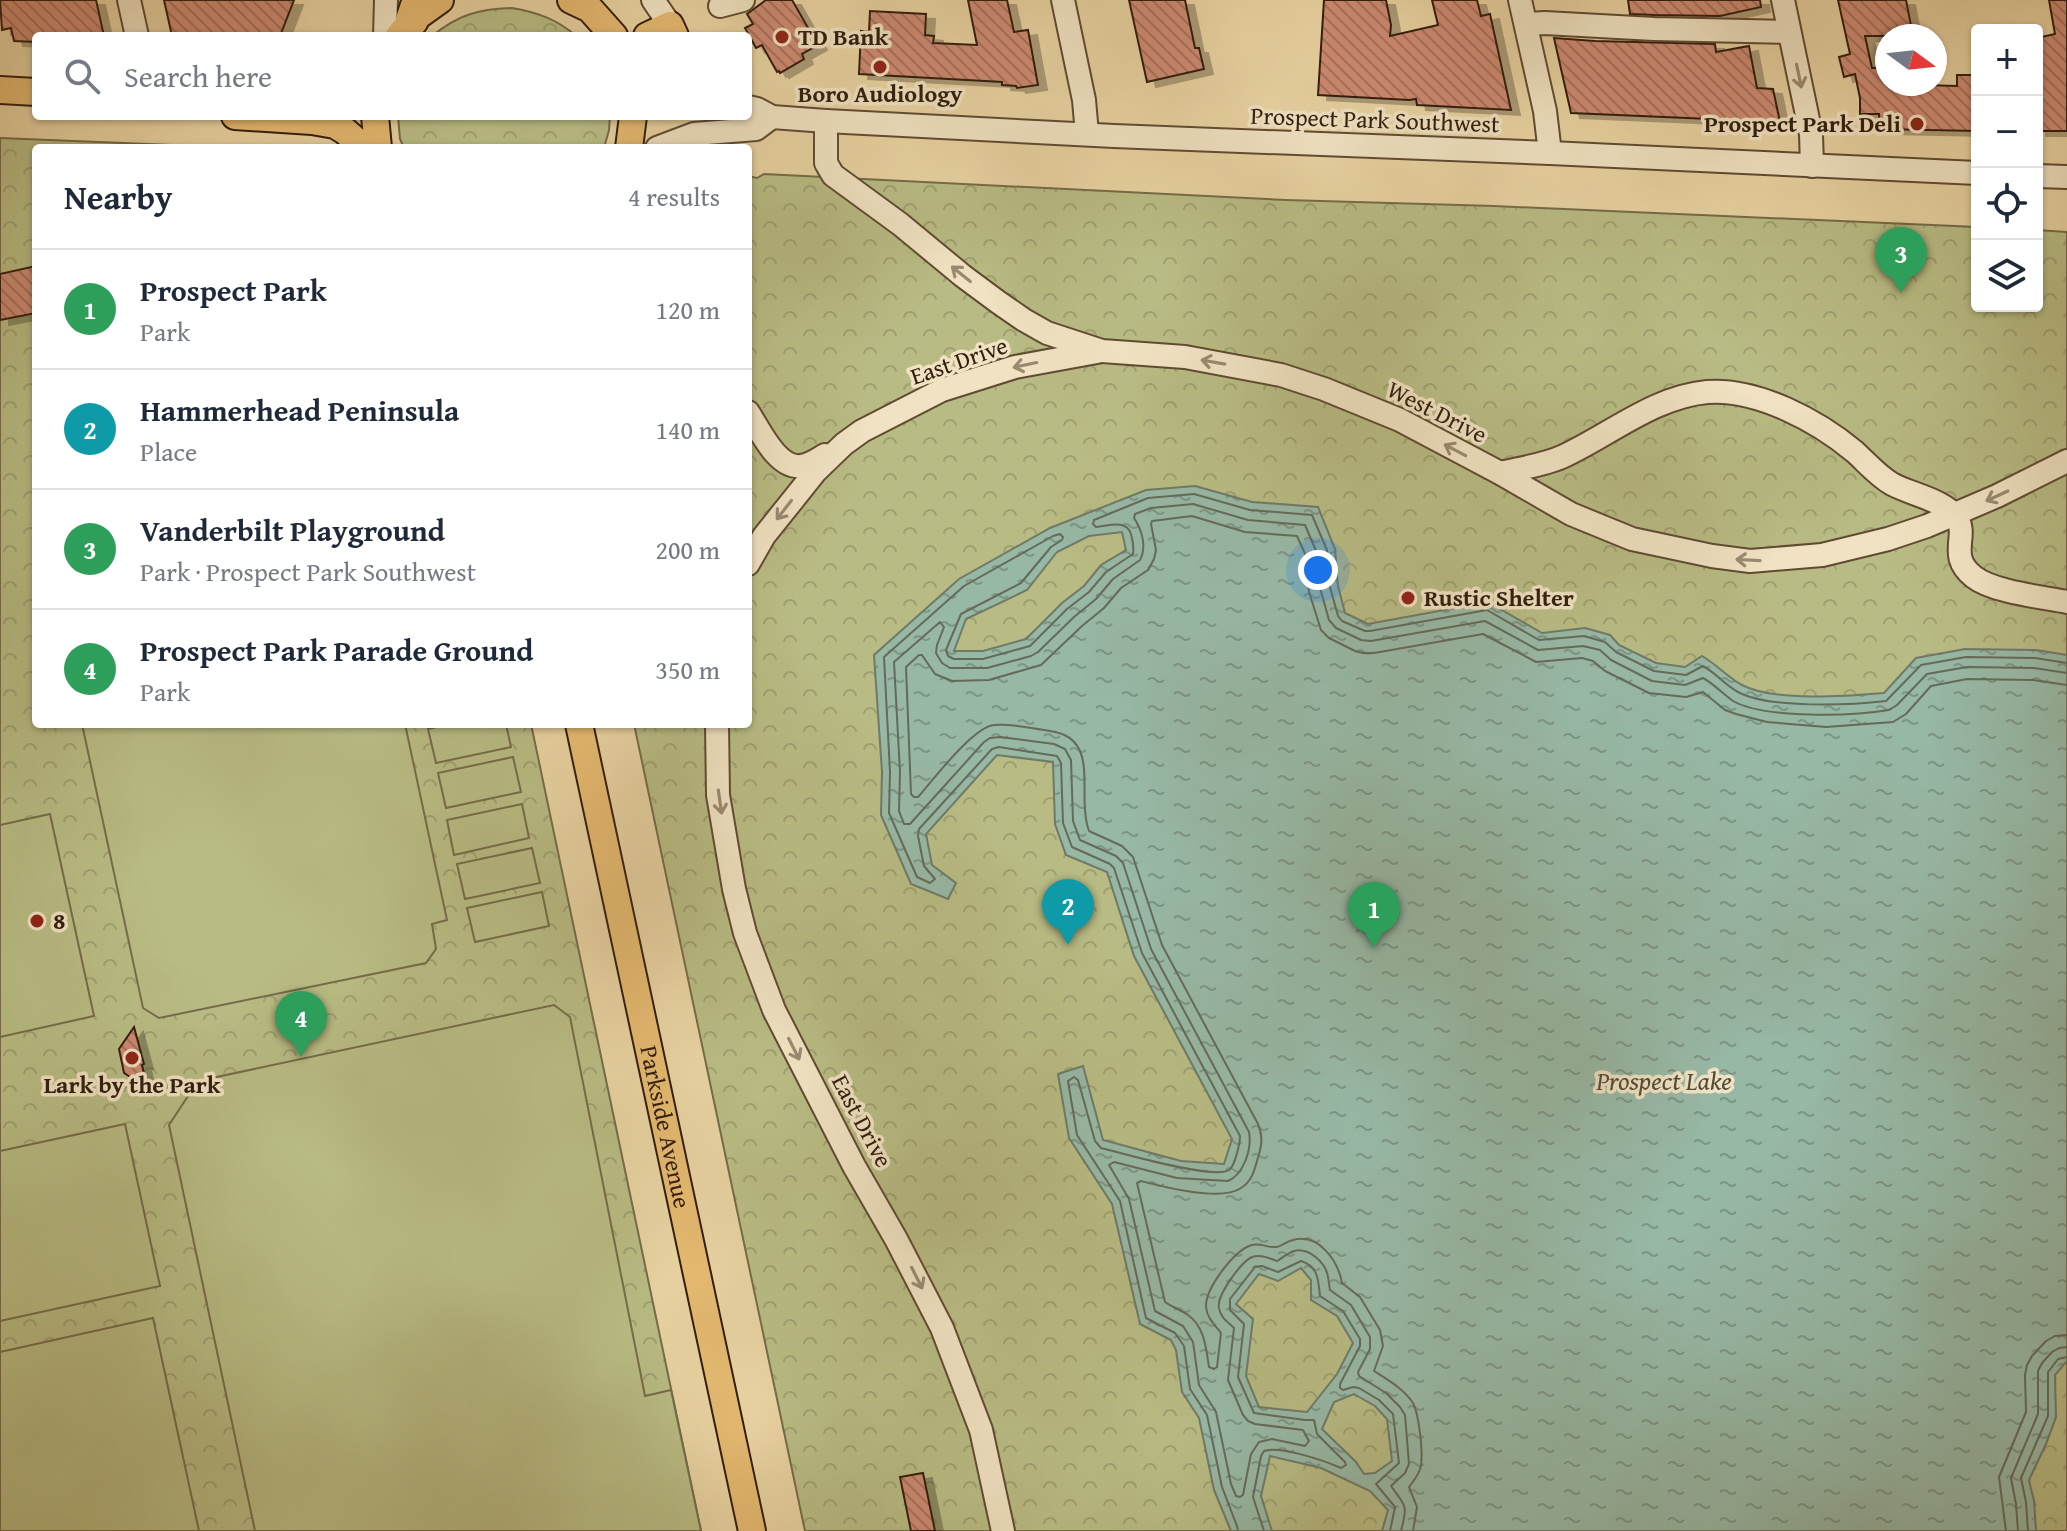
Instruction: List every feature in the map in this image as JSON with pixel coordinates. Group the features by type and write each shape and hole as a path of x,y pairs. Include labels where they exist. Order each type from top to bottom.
{"main road":[{"path":"410,19 440,0"},
{"path":"581,3 610,32"},
{"path":"0,90 32,92"},
{"path":"292,120 335,125 360,144"},
{"path":"375,120 378,144"},
{"path":"630,144 632,120"},
{"name":"Parkside Avenue","path":"580,728 752,1531"}],"street":[{"path":"129,0 136,32"},
{"path":"385,32 386,0"},
{"path":"653,0 664,32"},
{"path":"720,6 743,0"},
{"path":"1063,0 1084,100 1087,134"},
{"path":"1520,0 1545,111 1550,153"},
{"path":"1783,0 1811,134 1812,166"},
{"path":"1526,24 1789,32"},
{"name":"Prospect Park Southwest","path":"752,108 772,117 826,121 1971,173"},
{"name":"Prospect Park Southwest","path":"668,144 694,134 756,129 772,117"},
{"name":"West Drive","path":"826,121 826,163 833,175 998,302 1047,333 1102,351 1185,357 1281,375 1324,389 1400,420 1571,514 1632,539 1683,551 1750,561 1798,558 1853,549 1955,514 2067,461"},
{"path":"2043,176 2067,177"},
{"name":"East Drive","path":"752,418 781,460 789,466 803,466 862,431 942,390 1015,367 1102,351"},
{"path":"1500,473 1561,458 1667,402 1704,392 1764,401 1827,430 1889,482 1934,501 1955,514 1959,523 1961,563 1974,577 1995,587 2067,602"},
{"name":"East Drive","path":"752,557 794,496 844,444"},
{"name":"East Drive","path":"717,728 718,795 745,933 774,1010 942,1328 981,1430 1003,1531"}],"green space":[{"path":"512,8 529,12 546,17 571,32 438,32 469,14"},
{"path":"398,120 610,120 605,144 402,144"},
{"path":"0,138 148,144 32,144 32,728 532,728 701,1531 0,1531"},
{"path":"764,174 1286,200 1971,227 1971,312 2043,312 2043,230 2067,232 2067,1531 805,1531 635,728 752,728 752,177"},
{"path":"83,728 406,728 447,920 432,924 436,949 426,963 159,1018 143,1008"},
{"path":"507,728 511,747 436,763 428,729"},
{"path":"513,757 521,792 446,808 438,773"},
{"path":"522,804 529,838 454,855 447,820"},
{"name":"8","path":"50,814 94,1016 0,1037 0,825"},
{"path":"532,848 540,883 465,899 457,864"},
{"path":"542,892 549,926 475,942 467,908"},
{"path":"554,1005 570,1017 645,1396 671,1390 701,1531 255,1531 169,1125 198,1081"},
{"path":"125,1124 160,1286 0,1321 0,1151"},
{"path":"153,1318 199,1531 0,1531 0,1352"}],"water":[{"name":"Prospect Lake","path":"1195,486 1252,502 1318,507 1335,549 1338,586 1345,613 1368,624 1488,602 1542,633 1585,628 1610,635 1619,645 1656,663 1685,667 1702,656 1742,685 1792,696 1884,693 1916,658 1965,649 2036,650 2067,655 2067,1361 2055,1375 2056,1417 2029,1480 2036,1531 1382,1531 1388,1510 1370,1491 1321,1468 1270,1456 1261,1496 1272,1531 1231,1531 1214,1490 1199,1418 1182,1392 1176,1350 1171,1340 1140,1324 1112,1204 1069,1138 1058,1074 1083,1066 1103,1140 1181,1161 1224,1164 1232,1139 1134,956 1107,872 1066,855 1055,824 1053,762 997,755 926,834 932,865 956,883 948,899 911,884 881,815 882,772 874,655 959,579 1050,528 1146,490","holes":["1122,532 1126,550 1101,565 1084,586 1026,639 983,651 954,651 966,619 1027,590 1057,552 1089,536","1301,1268 1311,1280 1311,1300 1337,1316 1353,1343 1337,1374 1307,1412 1259,1407 1246,1376 1253,1319 1236,1304 1259,1274 1278,1281","1354,1394 1375,1406 1387,1419 1392,1461 1375,1473 1364,1474 1322,1429 1334,1402"]}],"building":[{"path":"0,0 96,0 103,32 32,32 32,42 14,41 11,28 2,30"},
{"path":"164,0 294,0 282,32 171,32"},
{"name":"TD Bank","path":"766,0 792,0 818,45 802,54 804,59 777,72 762,45 756,48 752,32 745,28 753,24 747,14"},
{"path":"968,0 1007,0 1014,32 1028,30 1038,85 1017,88 1002,85 1002,82 859,74 861,31 869,32 870,11 926,14 925,35 934,36 933,43 977,45"},
{"path":"1129,0 1185,0 1195,48 1199,48 1204,69 1147,82"},
{"path":"1324,0 1386,0 1390,36 1438,25 1432,0 1477,0 1481,16 1490,14 1511,110 1417,105 1416,99 1318,95"},
{"path":"1628,0 1760,0 1761,7 1720,16 1630,14"},
{"path":"1838,0 1906,0 1911,24 1875,24 1875,36 1865,36 1872,68 1875,68 1875,96 1947,96 1947,86 1957,86 1957,75 1971,75 1971,131 1879,129 1879,114 1860,114 1855,74 1844,77 1839,57 1850,54"},
{"path":"2049,0 2067,0 2067,131 2043,131 2043,37 2055,34"},
{"path":"1554,38 1715,44 1716,52 1749,46 1757,88 1773,89 1780,122 1571,113"},
{"path":"32,267 32,314 0,320 0,274"},
{"name":"Lark by the Park","path":"134,1027 147,1088 124,1073 119,1049"},
{"path":"923,1473 935,1531 911,1531 900,1477"}],"place":[{"name":"TD Bank","path":"782,37"},
{"name":"Boro Audiology","path":"880,67"},
{"name":"Prospect Park Deli","path":"1917,124"},
{"name":"Vanderbilt Playground","path":"1901,293"},
{"name":"Rustic Shelter","path":"1408,598"},
{"name":"8","path":"37,921"},
{"name":"Hammerhead Peninsula","path":"1068,945"},
{"name":"Prospect Park","path":"1374,948"},
{"name":"Prospect Park Parade Ground","path":"301,1057"},
{"name":"Lark by the Park","path":"132,1058"}]}
